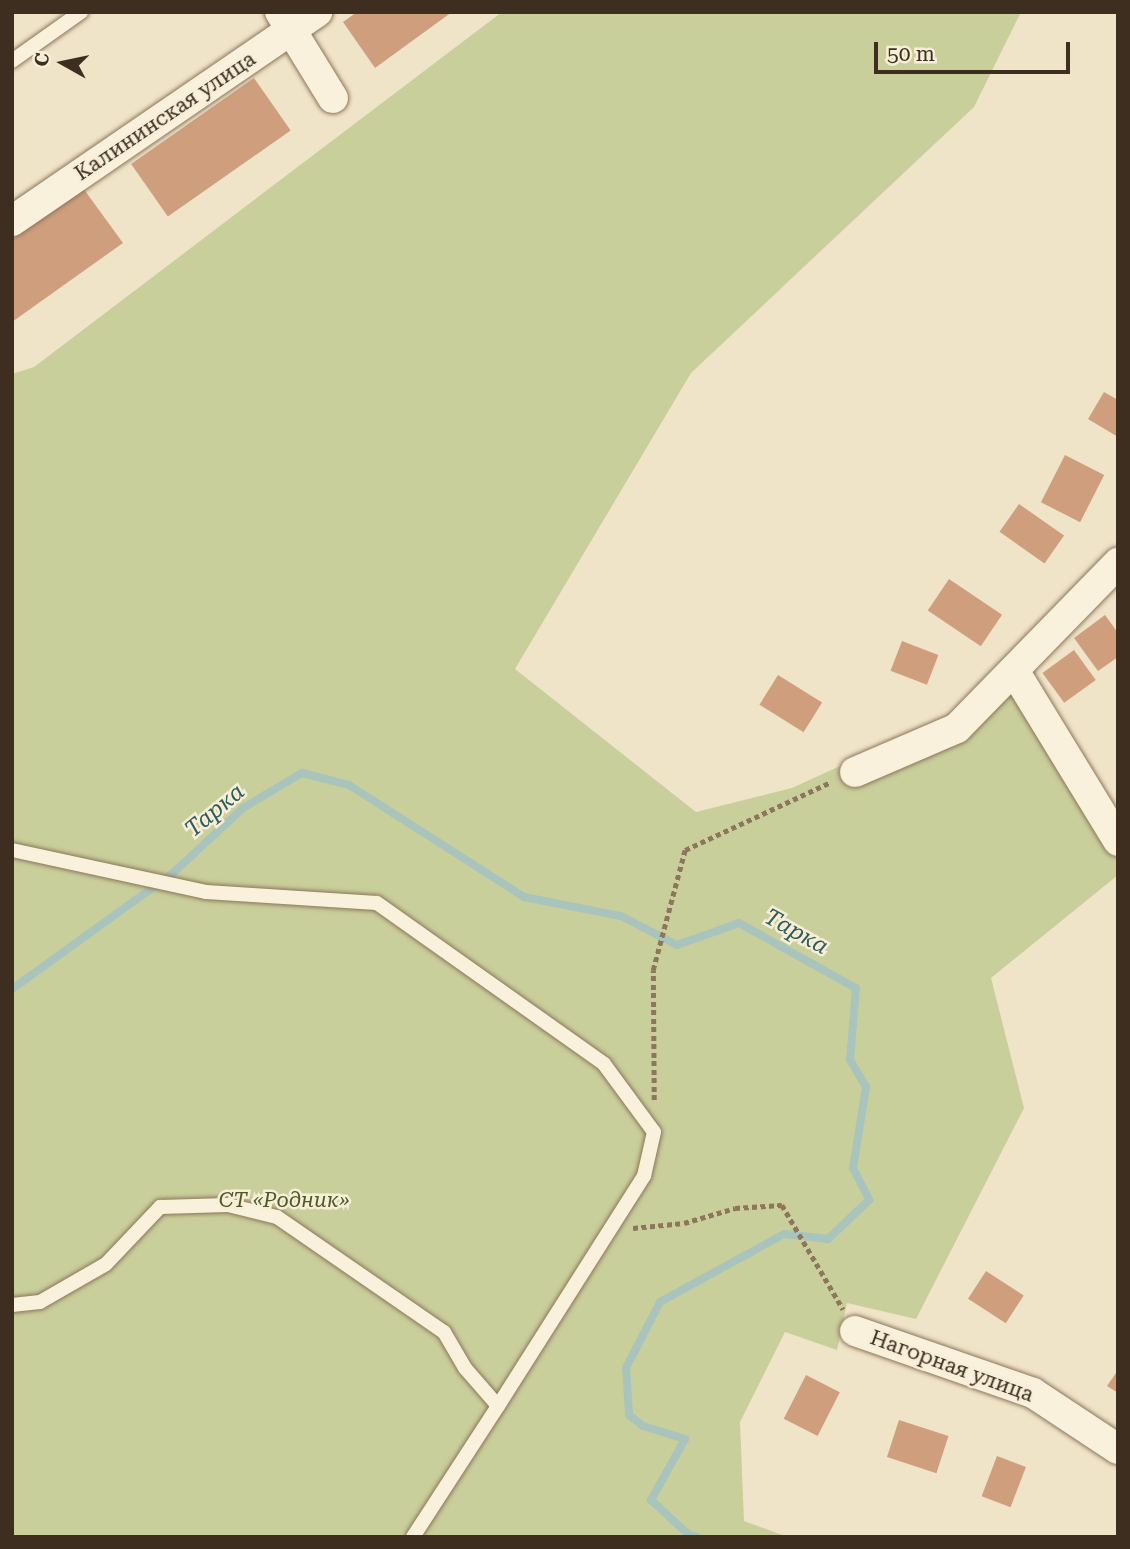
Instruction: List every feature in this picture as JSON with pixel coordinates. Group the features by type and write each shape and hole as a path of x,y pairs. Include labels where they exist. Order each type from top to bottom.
{"street":[{"name":"Калининская улица","path":"12,220 285,21 317,12"},
{"path":"285,21 334,98"},
{"path":"855,772 957,728 1015,673 1118,563"},
{"path":"1015,673 1118,841"},
{"name":"Нагорная улица","path":"855,1331 1033,1393 1118,1449"}],"lane":[{"path":"12,61 80,12"},
{"path":"12,850 206,892 377,903 604,1064 654,1132 644,1176 412,1537"},
{"path":"12,1305 40,1302 106,1264 160,1207 228,1206 276,1217 444,1332 465,1367 498,1406"}],"path":[{"path":"654,1132 653,970 671,916 685,850 855,772"},
{"path":"610,1230 684,1223 735,1208 782,1205 830,1285"}],"green space":[{"name":"СТ «Родник»","path":"502,12 1021,12 974,107 691,373 515,669 696,812 792,788 949,716 999,664 1118,861 1118,875 991,978 1024,1108 916,1319 847,1303 837,1350 785,1332 740,1422 744,1521 788,1537 12,1537 12,374 34,367"}],"building":[{"path":"357,12 452,12 375,68 343,22"},
{"path":"254,78 291,130 168,216 131,164"},
{"path":"83,188 123,243 12,322 12,239"},
{"path":"1104,392 1118,400 1118,437 1088,419"},
{"path":"1065,455 1104,475 1080,522 1041,502"},
{"path":"1019,504 1064,536 1045,563 999,532"},
{"path":"949,579 1002,615 981,646 928,611"},
{"path":"1105,615 1118,633 1118,657 1098,671 1074,638"},
{"path":"902,641 938,655 927,685 891,671"},
{"path":"1074,650 1096,680 1064,703 1042,673"},
{"path":"778,675 822,703 804,732 759,705"},
{"path":"986,1271 1024,1296 1006,1323 968,1299"},
{"path":"1118,1370 1118,1393 1107,1386"},
{"path":"806,1375 840,1392 818,1436 784,1419"},
{"path":"899,1420 948,1436 936,1473 887,1457"},
{"path":"997,1456 1026,1467 1011,1507 982,1496"}],"waterway":[{"name":"Тарка","path":"12,989 173,873 243,808 302,773 349,785 524,897 621,916 677,945 739,923 856,988 850,1060 866,1087 853,1168 869,1200 828,1239 784,1234 660,1302 626,1368 629,1415 643,1426 685,1439 651,1500 689,1535 697,1537"}]}
